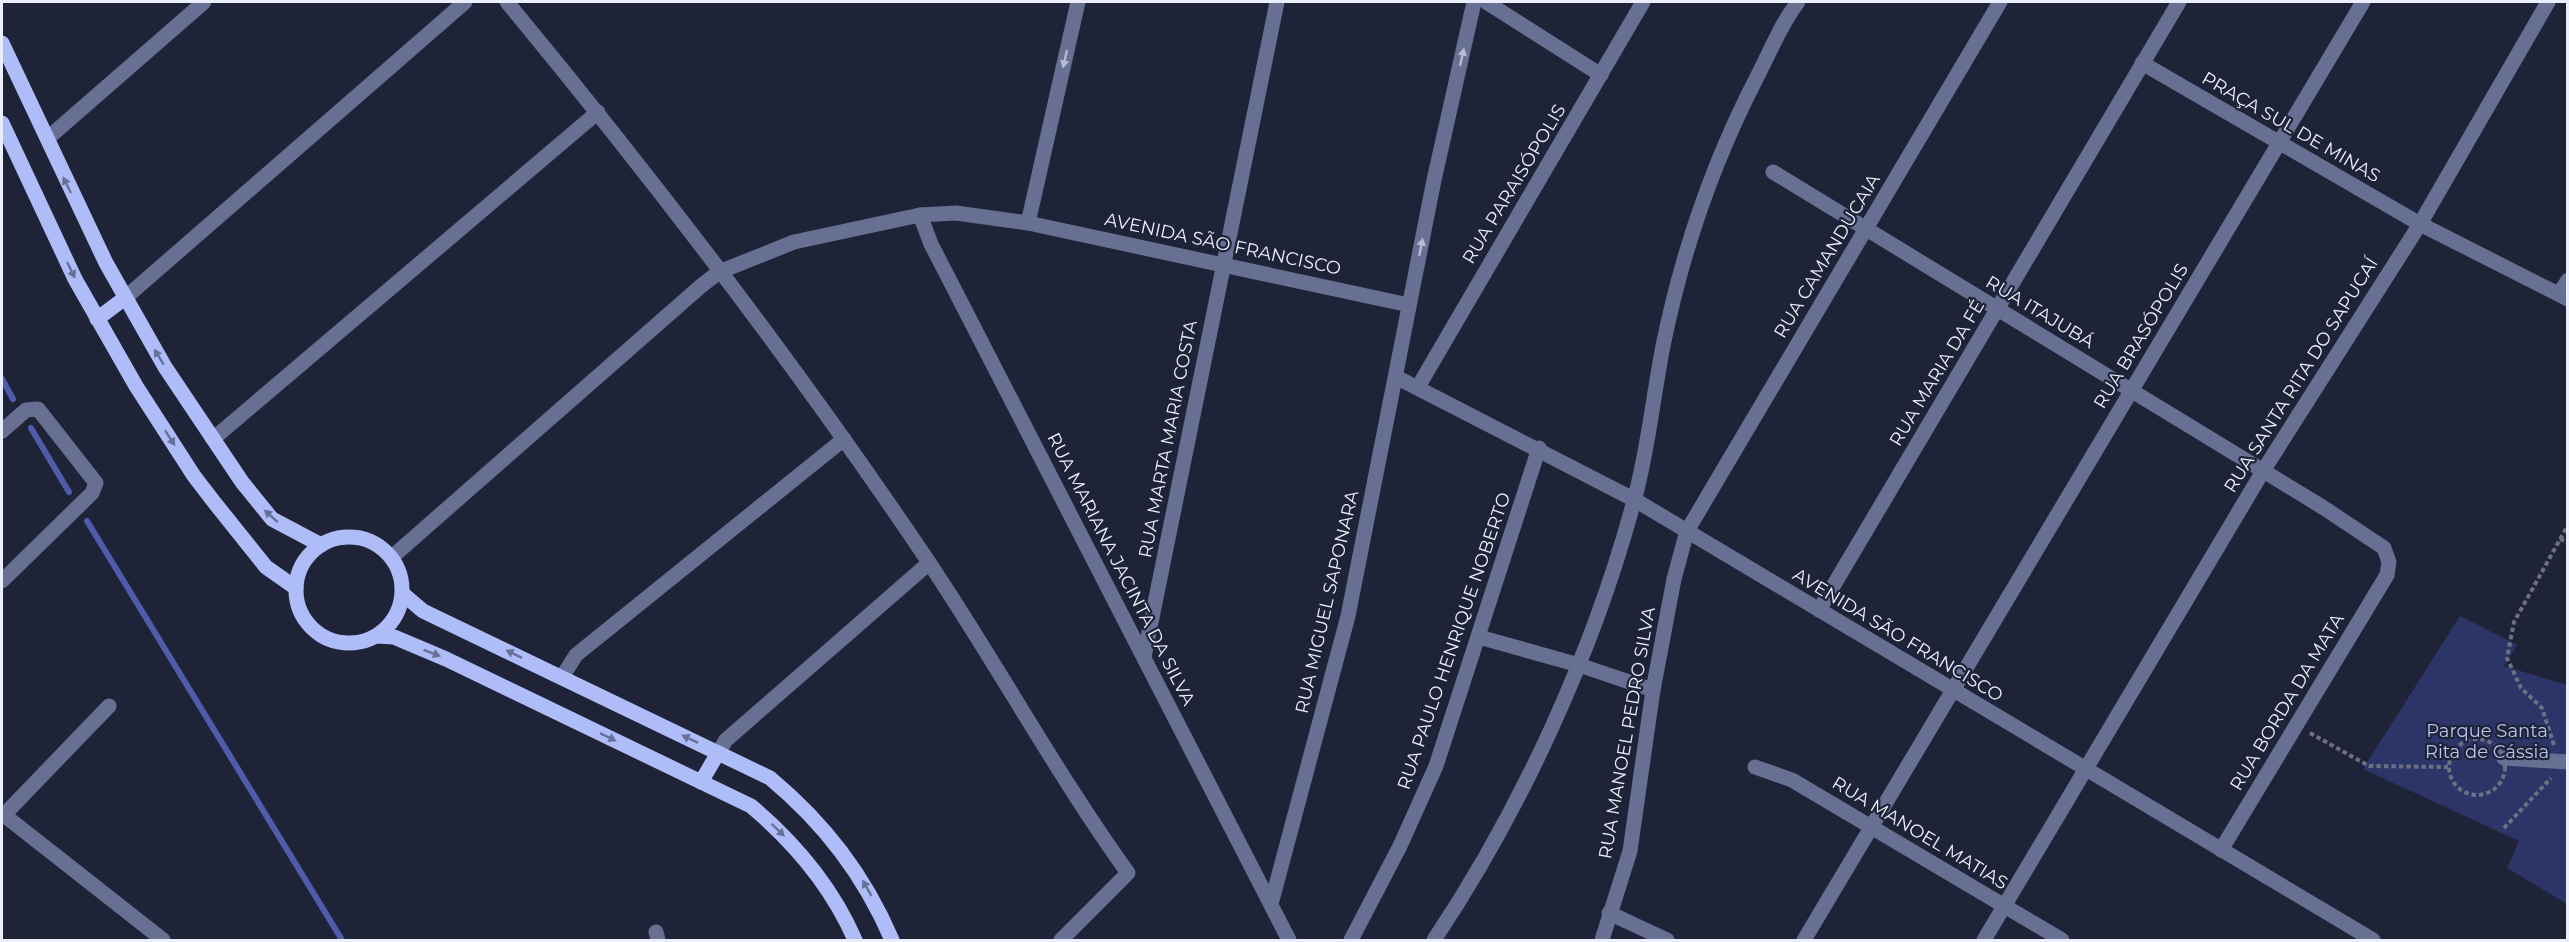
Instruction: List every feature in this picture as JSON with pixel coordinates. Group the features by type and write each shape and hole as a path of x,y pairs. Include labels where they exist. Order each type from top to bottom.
{"main road":[{"path":"2,43 48,138 64,178 125,298 165,367 242,482 272,519 321,545"},
{"path":"2,123 33,193 97,319 194,476 266,567 296,588"},
{"path":"97,319 125,298"},
{"path":"377,636 395,617 403,594 398,568 392,557 383,548 359,538 346,537 321,545 303,564 296,588 301,613 308,624 322,636 340,643 353,643 377,636 394,637 446,659 751,807 775,826 816,873 834,899 855,940"},
{"path":"403,594 423,611 770,778 823,826 863,881 892,940"},
{"path":"701,782 718,753"}],"street":[{"path":"48,138 204,2"},
{"path":"125,298 465,2"},
{"path":"507,2 598,112 844,438 929,563 1128,873 1060,940"},
{"path":"1028,223 1078,2"},
{"name":"RUA MARTA MARIA COSTA","path":"1144,657 1277,2"},
{"name":"RUA MIGUEL SAPONARA","path":"1271,904 1348,616 1409,305 1474,2"},
{"path":"1486,2 1601,75"},
{"name":"RUA PARAISÓPOLIS","path":"1418,387 1643,2"},
{"path":"1434,940 1502,826 1579,665 1635,500 1663,345 1692,229 1718,161 1747,96 1798,2"},
{"name":"RUA CAMANDUCAIA","path":"1687,531 2000,2"},
{"name":"RUA BRASÓPOLIS","path":"1804,940 2363,2"},
{"name":"RUA SANTA RITA DO SAPUCAÍ","path":"1984,940 2263,471 2420,224 2548,2"},
{"name":"RUA MARIA DA FÉ","path":"1819,610 2142,63 2172,4"},
{"name":"PRAÇA SUL DE MINAS","path":"2142,63 2420,224 2563,297"},
{"path":"213,439 598,112"},
{"name":"RUA ITAJUBÁ","path":"1773,172 2263,471 2384,548 2389,562 2387,575"},
{"name":"AVENIDA SÃO FRANCISCO","path":"392,557 719,272 794,242 920,215 956,213 1028,223 1224,263 1409,305"},
{"name":"RUA MARIANA JACINTA DA SILVA","path":"920,215 931,244 1289,940"},
{"path":"2563,297 2568,280"},
{"name":"AVENIDA SÃO FRANCISCO","path":"1396,377 1539,448 1635,500 2221,850 2353,935 2373,940"},
{"path":"2,431 26,410 35,408 42,412 96,483 95,488 2,581"},
{"path":"562,677 576,655 844,438"},
{"name":"RUA PAULO HENRIQUE NOBERTO","path":"1351,940 1400,846 1436,766 1539,448"},
{"name":"RUA MANOEL PEDRO SILVA","path":"1602,940 1630,851 1653,690 1674,579 1687,531"},
{"path":"718,753 726,740 929,563"},
{"name":"RUA BORDA DA MATA","path":"2221,850 2387,575"},
{"path":"1479,637 1579,665 1653,690"},
{"path":"109,706 3,816 163,940"},
{"path":"2504,758 2567,762"},
{"name":"RUA MANOEL MATIAS","path":"1755,767 1792,780 2062,940"},
{"path":"1609,913 1667,940"}],"path":[{"path":"2504,828 2567,762 2554,747 2542,708 2521,688 2507,658 2514,622 2568,525"},
{"path":"2560,538 2568,542"},
{"path":"2297,725 2369,766 2448,767"},
{"path":"2480,739 2490,742 2504,758 2502,779 2496,788 2477,795 2460,790 2450,775 2448,767 2454,750 2469,740 2480,739"}],"green space":[{"name":"Parque Santa Rita de Cássia","path":"2460,616 2517,645 2504,666 2567,685 2567,904 2507,868 2519,841 2363,769"}],"waterway":[{"path":"2,379 13,399"},
{"path":"31,428 69,492"},
{"path":"87,521 342,940"}]}
